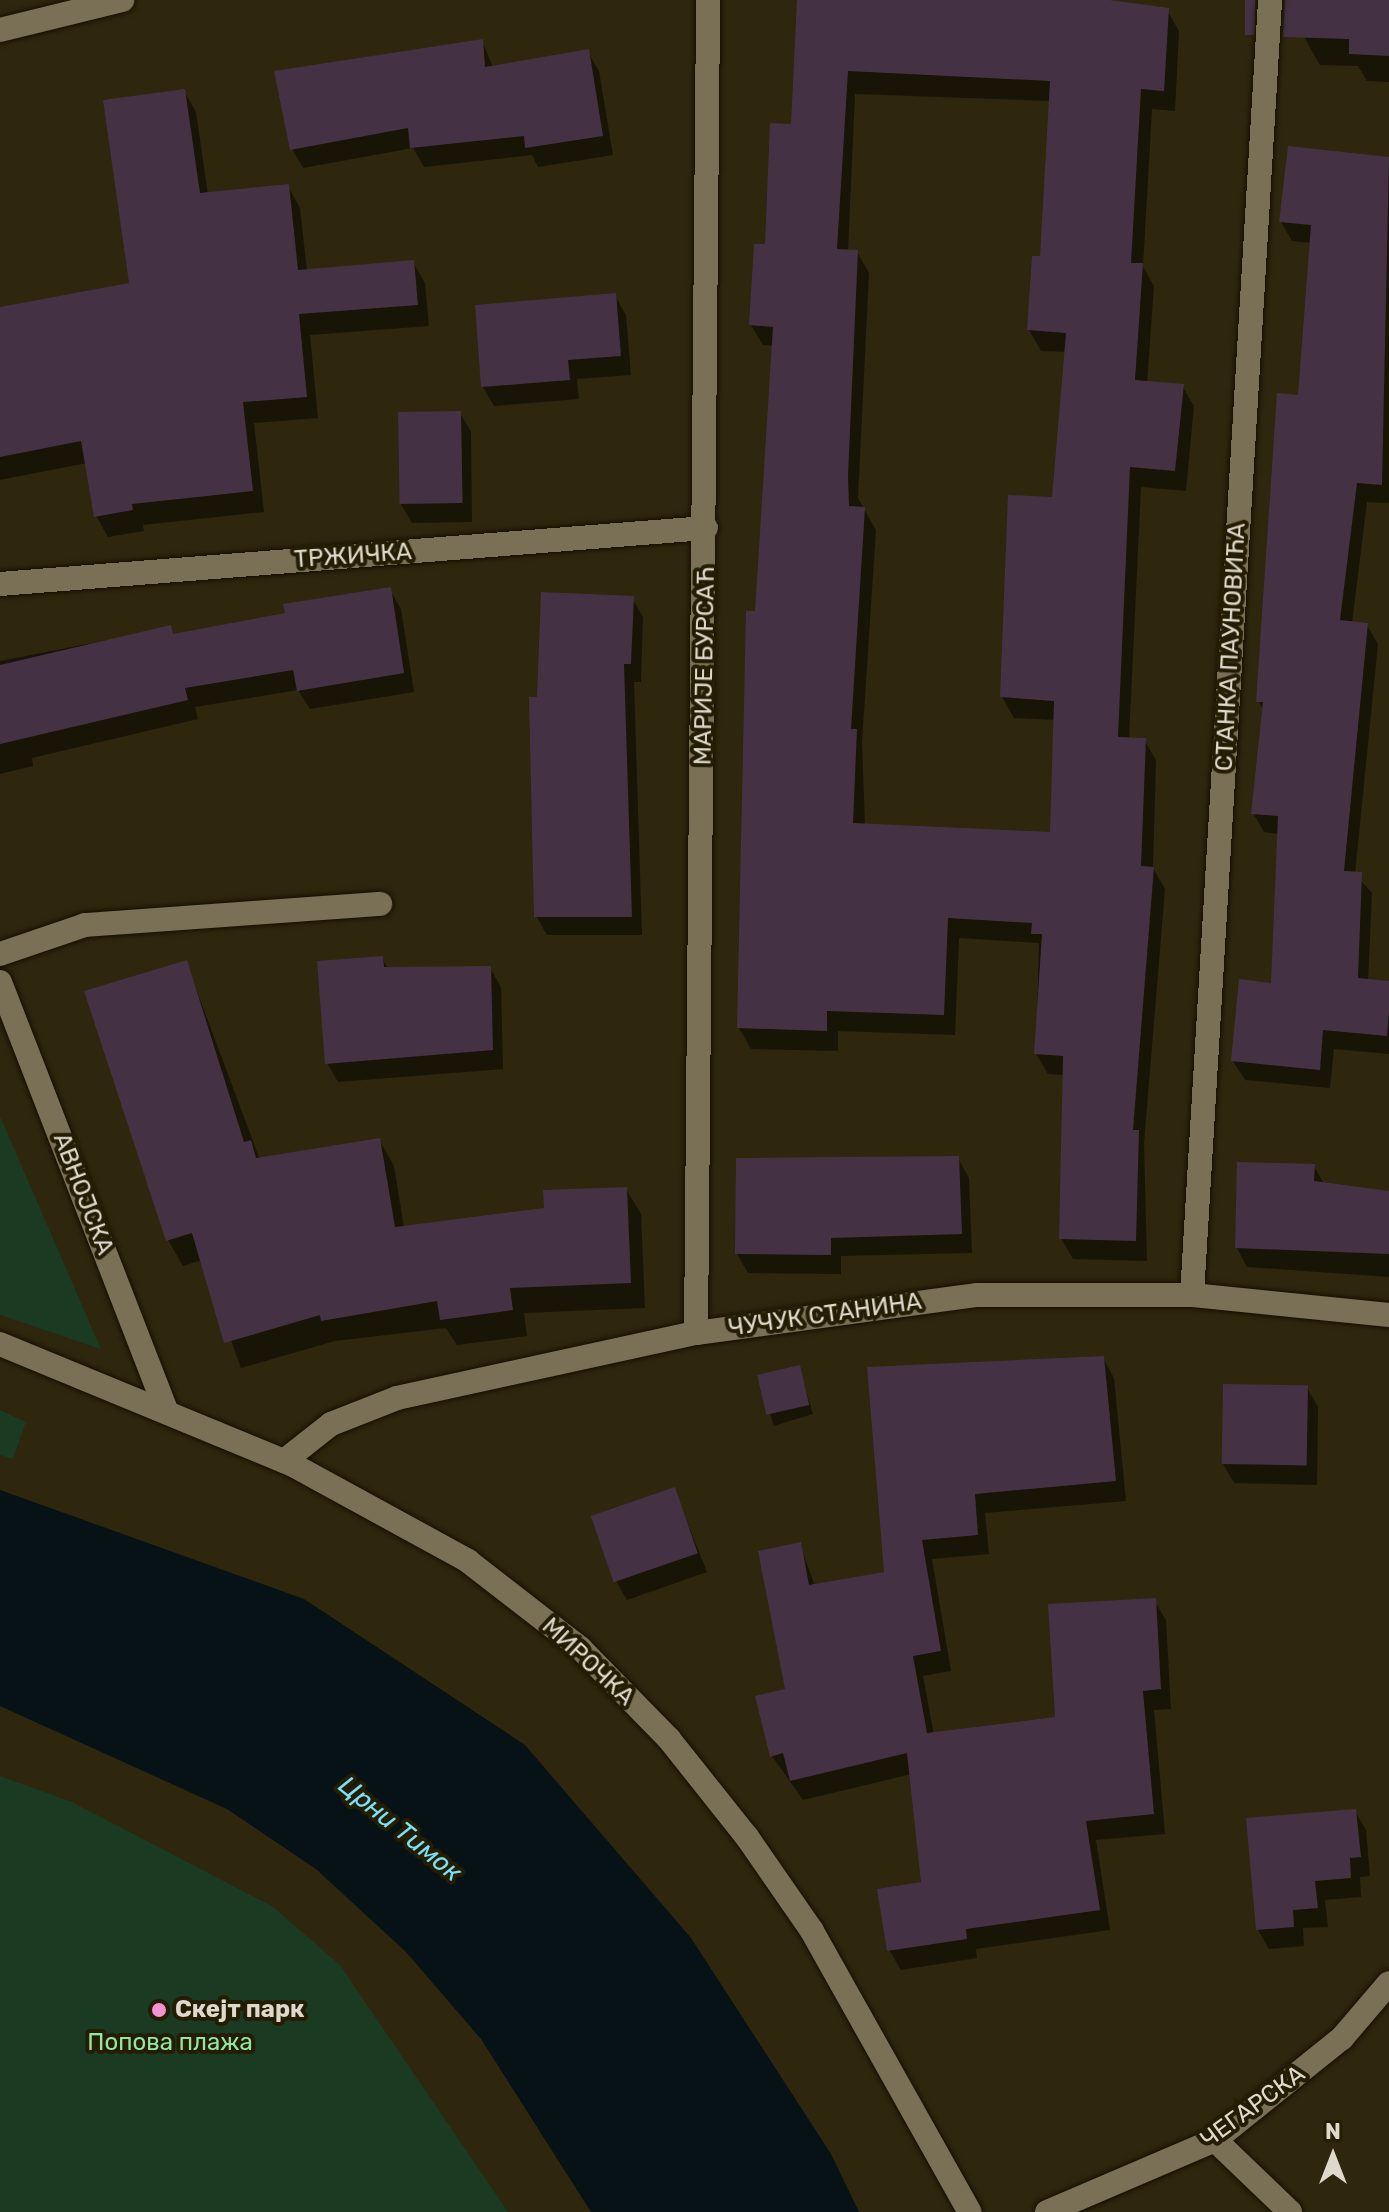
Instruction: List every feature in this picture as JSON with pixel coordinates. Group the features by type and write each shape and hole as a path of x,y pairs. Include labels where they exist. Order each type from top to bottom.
{"street":[{"path":"0,30 122,0"},
{"name":"МАРИЈЕ БУРСАЋ","path":"696,1333 706,528 708,0"},
{"name":"СТАНКА ПАУНОВИЋА","path":"1192,1295 1270,0"},
{"name":"ТРЖИЧКА","path":"0,584 706,528"},
{"path":"0,954 85,925 380,904"},
{"name":"АВНОЈСКА","path":"0,982 165,1407"},
{"name":"ЧУЧУК СТАНИНА","path":"284,1461 331,1424 397,1398 696,1333 977,1295 1192,1295 1389,1315"},
{"name":"МИРОЧКА","path":"0,1344 165,1407 284,1461 468,1561 580,1648 669,1739 812,1931 970,2212"},
{"name":"ЧЕГАРСКА","path":"1047,2212 1215,2140 1342,2038 1389,1983"},
{"path":"1215,2140 1290,2212"}],"green space":[{"path":"0,1116 26,1176 101,1349 0,1315"},
{"path":"0,1410 26,1422 13,1459 0,1455"},
{"name":"Попова плажа","path":"0,1776 72,1802 272,1906 340,1965 508,2212 0,2212"}],"water":[{"name":"Црни Тимок","path":"0,1490 304,1599 525,1745 691,1938 831,2154 859,2212 591,2212 481,2039 406,1952 316,1869 227,1809 0,1706"}],"building":[{"path":"797,0 1110,0 1169,8 1164,91 1141,89 1131,263 1143,263 1135,380 1184,384 1175,471 1130,467 1118,737 1146,738 1141,866 1154,867 1133,1130 1139,1130 1136,1241 1059,1239 1063,1056 1034,1054 1042,934 1031,934 1032,923 948,918 944,1015 827,1011 827,1031 737,1028 746,611 755,611 773,327 749,325 754,244 765,244 770,123 791,124","holes":["848,71 1050,81 1040,256 1032,256 1027,330 1066,333 1052,497 1008,495 1000,697 1054,701 1050,832 853,823 857,729 851,729 865,507 849,506 848,476 858,250 837,249"]},
{"path":"1245,0 1255,0 1255,35 1245,35"},
{"path":"1285,0 1389,0 1389,56 1349,54 1349,39 1283,37"},
{"path":"483,39 485,67 589,49 603,136 525,148 524,136 410,148 408,128 290,150 274,71"},
{"path":"185,89 200,193 289,184 298,270 414,260 418,305 299,314 307,397 243,402 253,491 132,504 133,510 94,517 81,441 0,457 0,307 129,283 103,100"},
{"path":"1288,146 1389,157 1382,485 1357,483 1340,620 1368,623 1344,871 1362,872 1358,978 1389,981 1389,1011 1387,1036 1323,1030 1320,1070 1231,1061 1239,979 1271,983 1278,816 1251,814 1263,702 1256,702 1277,393 1298,395 1311,225 1279,222"},
{"path":"616,293 621,356 568,360 570,380 481,387 475,305"},
{"path":"461,411 463,503 400,504 398,412"},
{"path":"391,587 404,673 297,691 293,670 185,688 188,700 0,744 0,665 171,625 173,634 285,613 283,604"},
{"path":"541,592 634,596 631,664 624,664 632,917 534,917 529,697 537,697"},
{"path":"383,956 384,967 491,966 493,1050 325,1064 317,961"},
{"path":"187,960 244,1142 251,1140 256,1158 380,1138 395,1227 544,1208 543,1190 627,1187 631,1283 510,1288 513,1310 440,1320 437,1301 321,1321 320,1315 224,1343 192,1233 166,1241 84,991"},
{"path":"959,1156 962,1234 831,1238 831,1255 735,1254 736,1158"},
{"path":"1237,1162 1315,1164 1314,1181 1389,1191 1389,1254 1235,1248"},
{"path":"1104,1356 1116,1481 975,1494 978,1535 922,1540 941,1651 913,1656 927,1733 1055,1717 1048,1604 1156,1598 1161,1689 1143,1691 1154,1814 1086,1821 1100,1910 966,1929 967,1939 887,1951 877,1889 921,1882 907,1753 790,1781 783,1753 770,1757 755,1696 785,1689 758,1551 801,1542 809,1585 884,1572 867,1367"},
{"path":"800,1365 809,1405 766,1415 757,1375"},
{"path":"1223,1384 1308,1385 1307,1465 1222,1464"},
{"path":"675,1487 698,1553 614,1582 591,1516"},
{"path":"1356,1809 1361,1857 1350,1858 1351,1878 1315,1881 1318,1908 1293,1910 1294,1927 1256,1930 1246,1818"}],"place":[{"name":"Скејт парк","path":"159,2010"}]}
